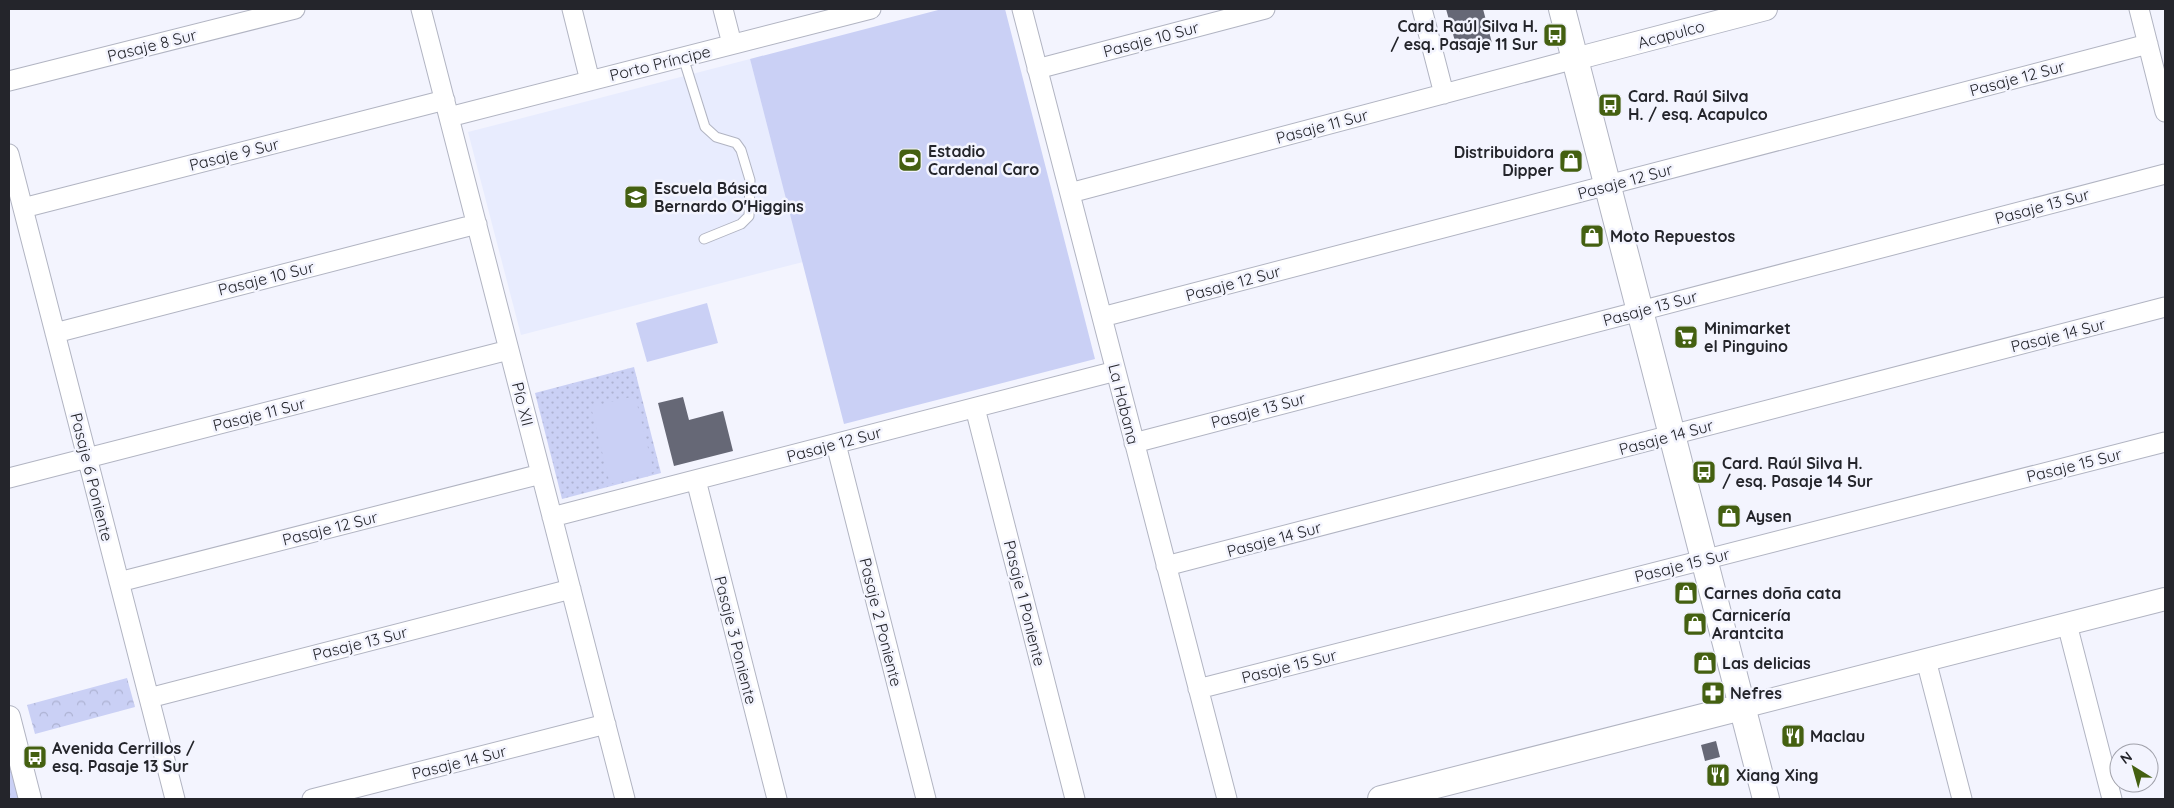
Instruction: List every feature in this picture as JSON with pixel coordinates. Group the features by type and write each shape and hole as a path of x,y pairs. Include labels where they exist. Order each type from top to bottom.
{"main road":[{"path":"1562,9 1766,799"},
{"path":"1381,799 1742,707"}],"street":[{"name":"Pasaje 8 Sur","path":"9,81 295,9"},
{"name":"Pío XII","path":"421,9 626,799"},
{"path":"572,9 590,81"},
{"path":"722,9 732,44"},
{"name":"Porto Príncipe","path":"447,109 590,81 871,9"},
{"name":"La Habana","path":"1022,9 1226,799"},
{"name":"Pasaje 10 Sur","path":"1037,69 1265,9"},
{"path":"1422,9 1444,94"},
{"name":"Acapulco","path":"1575,59 1716,15 1766,9"},
{"path":"2139,9 2165,112"},
{"name":"Pasaje 12 Sur","path":"1102,317 2148,44"},
{"name":"Pasaje 11 Sur","path":"1070,192 1575,59"},
{"name":"Pasaje 9 Sur","path":"23,208 447,109"},
{"name":"Pasaje 6 Poniente","path":"9,154 175,799"},
{"name":"Pasaje 13 Sur","path":"1134,443 2165,174"},
{"name":"Pasaje 10 Sur","path":"55,333 477,224"},
{"name":"Pasaje 14 Sur","path":"1166,566 2165,307"},
{"name":"Pasaje 11 Sur","path":"9,478 509,350"},
{"name":"Pasaje 12 Sur","path":"552,517 1116,371"},
{"name":"Pasaje 1 Poniente","path":"975,408 1074,799"},
{"name":"Pasaje 15 Sur","path":"1198,689 2165,442"},
{"name":"Pasaje 2 Poniente","path":"836,444 926,799"},
{"name":"Pasaje 12 Sur","path":"119,582 541,474"},
{"name":"Pasaje 3 Poniente","path":"696,480 777,799"},
{"name":"Pasaje 13 Sur","path":"149,698 571,589"},
{"path":"1742,707 2165,598"},
{"path":"2067,624 2112,799"},
{"path":"1926,660 1962,799"},
{"path":"9,717 30,799"},
{"name":"Pasaje 14 Sur","path":"312,799 606,724"}],"lane":[{"path":"683,57 705,127 716,137 736,143 741,150 750,180 749,216 741,224 704,239"}],"shaded area":[{"name":"Escuela Básica Bernardo O'Higgins","path":"750,59 803,262 521,335 468,132"}],"green space":[{"name":"Estadio Cardenal Caro","path":"942,9 1005,9 1095,359 844,424 750,59"},
{"path":"707,303 718,343 647,362 636,323"},
{"path":"634,367 661,473 562,499 535,393"},
{"path":"635,396 654,472 610,484 591,407"},
{"path":"127,678 135,707 35,734 27,705"},
{"path":"9,755 20,799 9,799"}],"building":[{"path":"1446,9 1483,9 1492,43 1458,52"},
{"path":"683,397 689,420 723,411 733,451 674,466 658,403"},
{"path":"1716,741 1720,757 1705,761 1701,745"}],"place":[{"name":"Card. Raúl Silva H. / esq. Pasaje 11 Sur","path":"1555,35"},
{"name":"Card. Raúl Silva H. / esq. Acapulco","path":"1610,105"},
{"name":"Estadio Cardenal Caro","path":"910,160"},
{"name":"Distribuidora Dipper","path":"1571,161"},
{"name":"Escuela Básica Bernardo O'Higgins","path":"636,197"},
{"name":"Moto Repuestos","path":"1592,236"},
{"name":"Minimarket el Pinguino","path":"1686,337"},
{"name":"Card. Raúl Silva H. / esq. Pasaje 14 Sur","path":"1704,472"},
{"name":"Aysen","path":"1729,516"},
{"name":"Carnes doña cata","path":"1686,593"},
{"name":"Carnicería Arantcita","path":"1695,624"},
{"name":"Las delicias","path":"1705,663"},
{"name":"Nefres","path":"1713,693"},
{"name":"Maclau","path":"1793,736"},
{"name":"Avenida Cerrillos / esq. Pasaje 13 Sur","path":"35,757"},
{"name":"Xiang Xing","path":"1718,775"}]}
